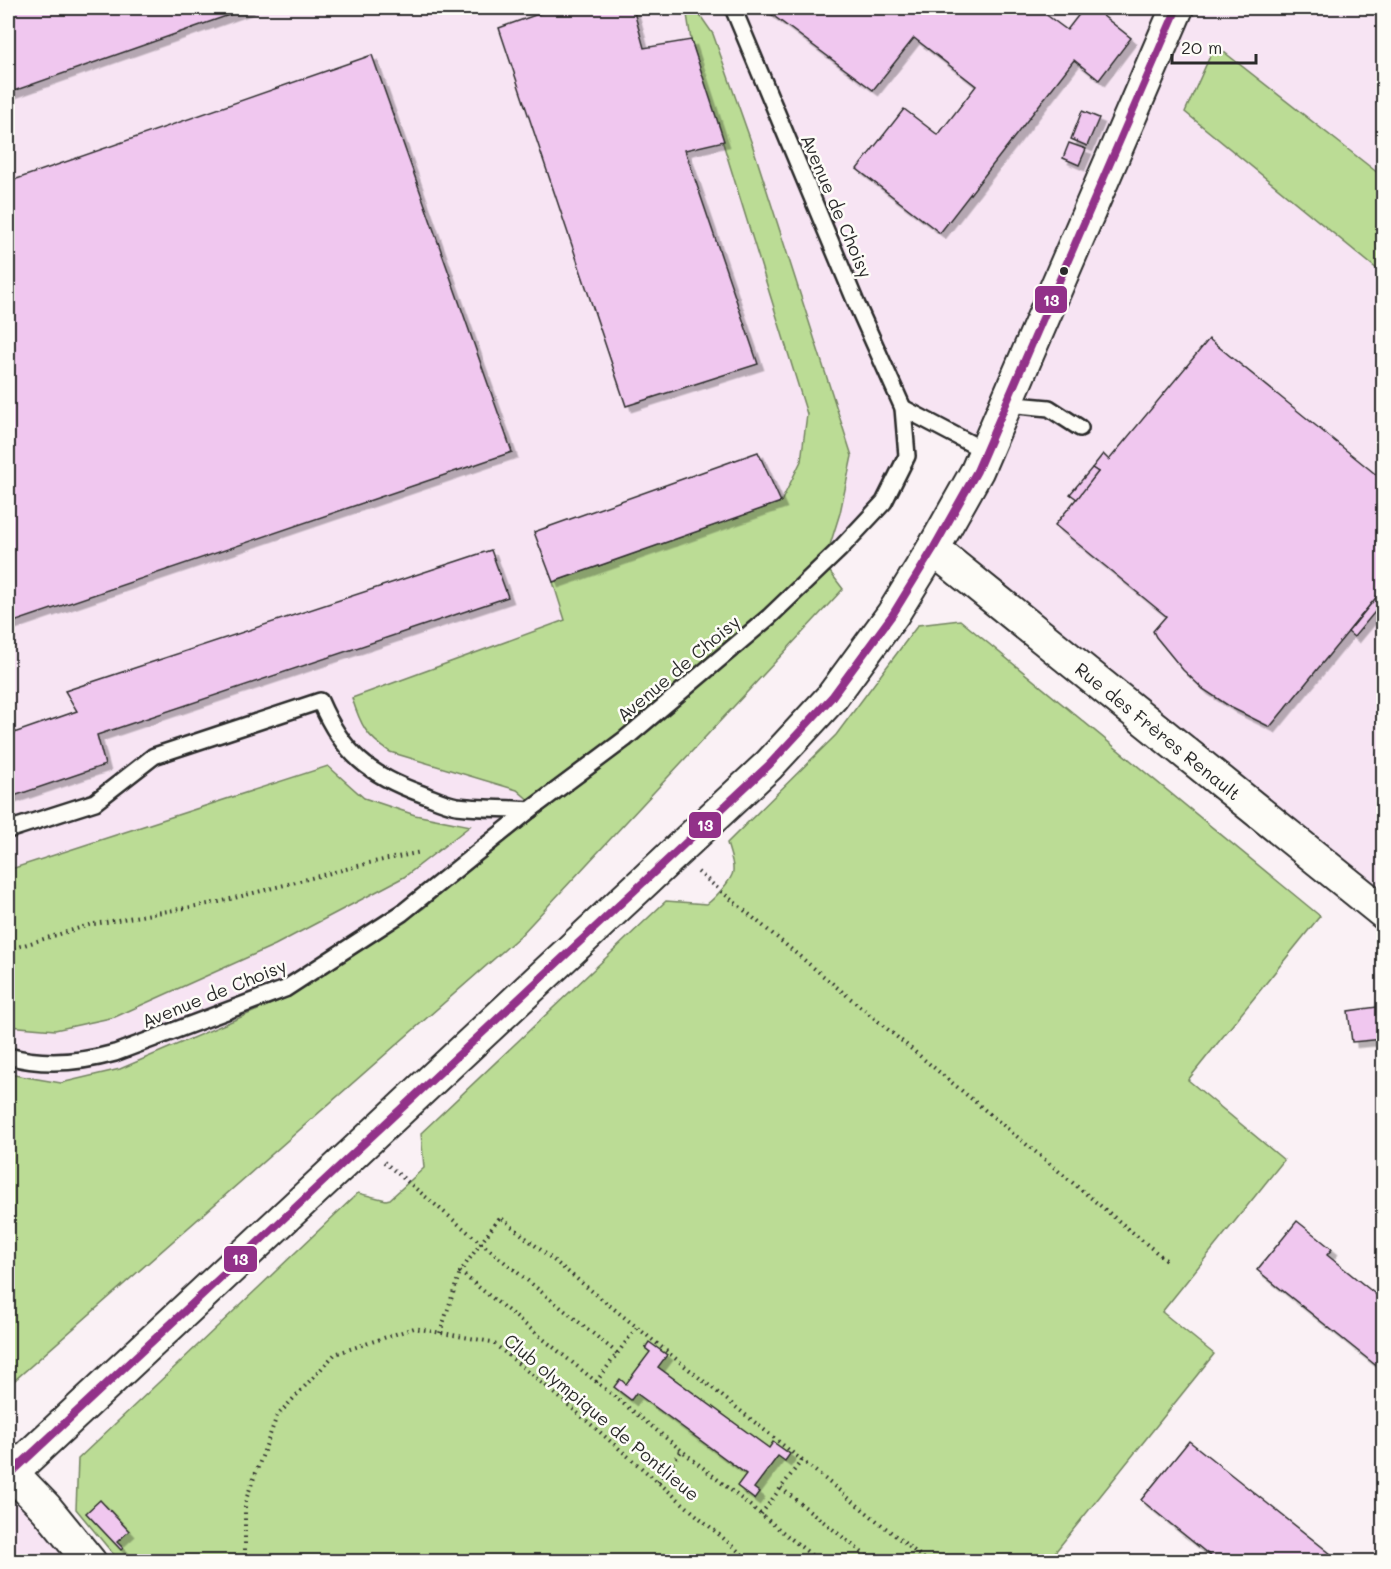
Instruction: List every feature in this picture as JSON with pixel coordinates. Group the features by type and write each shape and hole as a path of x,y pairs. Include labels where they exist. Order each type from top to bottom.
{"street":[{"path":"90,1562 46,1508 9,1472 675,853 768,765 832,697 893,614 977,471 1177,8"},
{"name":"Rue des Frères Renault","path":"933,549 1383,913"}],"lane":[{"name":"Avenue de Choisy","path":"8,1056 42,1063 90,1060 115,1053 285,989 402,913 530,810 625,739 769,617 840,549 884,502 907,456 903,408 857,305 733,8"},
{"path":"1006,404 1049,408 1080,428"},
{"path":"903,408 985,452"},
{"path":"8,830 95,802 154,756 320,701 329,721 356,759 383,778 455,806 530,810"}],"path":[{"path":"8,950 89,925 219,902 369,863 421,852"},
{"path":"675,853 1167,1261"},
{"path":"363,1144 617,1353"},
{"path":"440,1333 460,1272 500,1217 928,1562"},
{"path":"460,1272 820,1562"},
{"path":"596,1382 637,1327"},
{"name":"Club olympique de Pontlieue","path":"245,1562 245,1502 277,1416 335,1354 414,1328 492,1342 751,1562"},
{"path":"658,1482 681,1450"},
{"path":"761,1514 802,1460"},
{"path":"781,1488 874,1562"}],"shaded area":[{"path":"8,8 1193,8 1197,18 1203,8 1383,8 1383,913 933,549 985,452 903,408 907,456 884,502 824,564 843,589 520,936 8,1386"},
{"path":"8,1476 90,1561 8,1562"}],"green space":[{"path":"686,8 695,8 713,34 753,147 852,456 840,513 824,564 843,589 520,936 8,1386 8,1074 61,1083 120,1069 288,997 424,908 539,809 517,790 390,752 365,730 352,698 565,620 553,582 781,502 801,461 807,414 691,40"},
{"path":"1215,45 1383,177 1383,274 1185,112"},
{"path":"960,620 1320,916 1188,1080 1284,1160 1162,1312 1214,1354 1048,1561 119,1561 76,1509 78,1459 358,1193 390,1199 424,1168 421,1133 666,901 707,904 714,898 733,871 727,843 836,735 918,625"},
{"path":"328,766 364,798 415,815 470,826 404,877 275,945 115,1017 55,1030 8,1026 8,870"}],"building":[{"path":"8,8 249,8 8,93"},
{"path":"555,8 633,8 644,48 691,40 724,141 685,150 758,364 626,406 499,28"},
{"path":"763,8 1037,8 1067,30 1084,8 1093,8 1131,38 1099,80 1074,60 940,233 857,169 904,109 938,135 976,86 914,38 873,90"},
{"path":"372,55 512,452 8,624 8,182"},
{"path":"1082,111 1099,118 1087,146 1071,139"},
{"path":"1069,143 1086,149 1079,165 1063,158"},
{"path":"1209,339 1384,481 1384,588 1270,727 1232,708 1203,689 1183,670 1156,637 1153,631 1166,616 1055,525 1098,472 1092,468 1103,454 1109,460"},
{"path":"758,452 781,502 553,582 534,532"},
{"path":"1092,468 1098,472 1077,499 1070,494"},
{"path":"491,550 508,597 97,735 105,765 8,798 8,735 77,711 65,691"},
{"path":"1384,588 1384,601 1354,637 1348,632"},
{"path":"1384,1006 1384,1039 1352,1042 1348,1011"},
{"path":"1297,1221 1332,1249 1327,1255 1384,1301 1384,1372 1257,1270"},
{"path":"649,1342 667,1355 658,1367 769,1448 773,1442 790,1454 785,1461 778,1456 754,1488 759,1492 754,1499 737,1486 746,1474 636,1393 631,1400 614,1387 620,1379 626,1384 650,1352 645,1348"},
{"path":"1189,1441 1341,1562 1218,1562 1141,1500"},
{"path":"100,1500 129,1531 117,1542 123,1548 121,1550 86,1513"}],"transit line":[{"name":"13","path":"8,1476 769,765 832,697 893,614 977,471 1177,8"}]}
